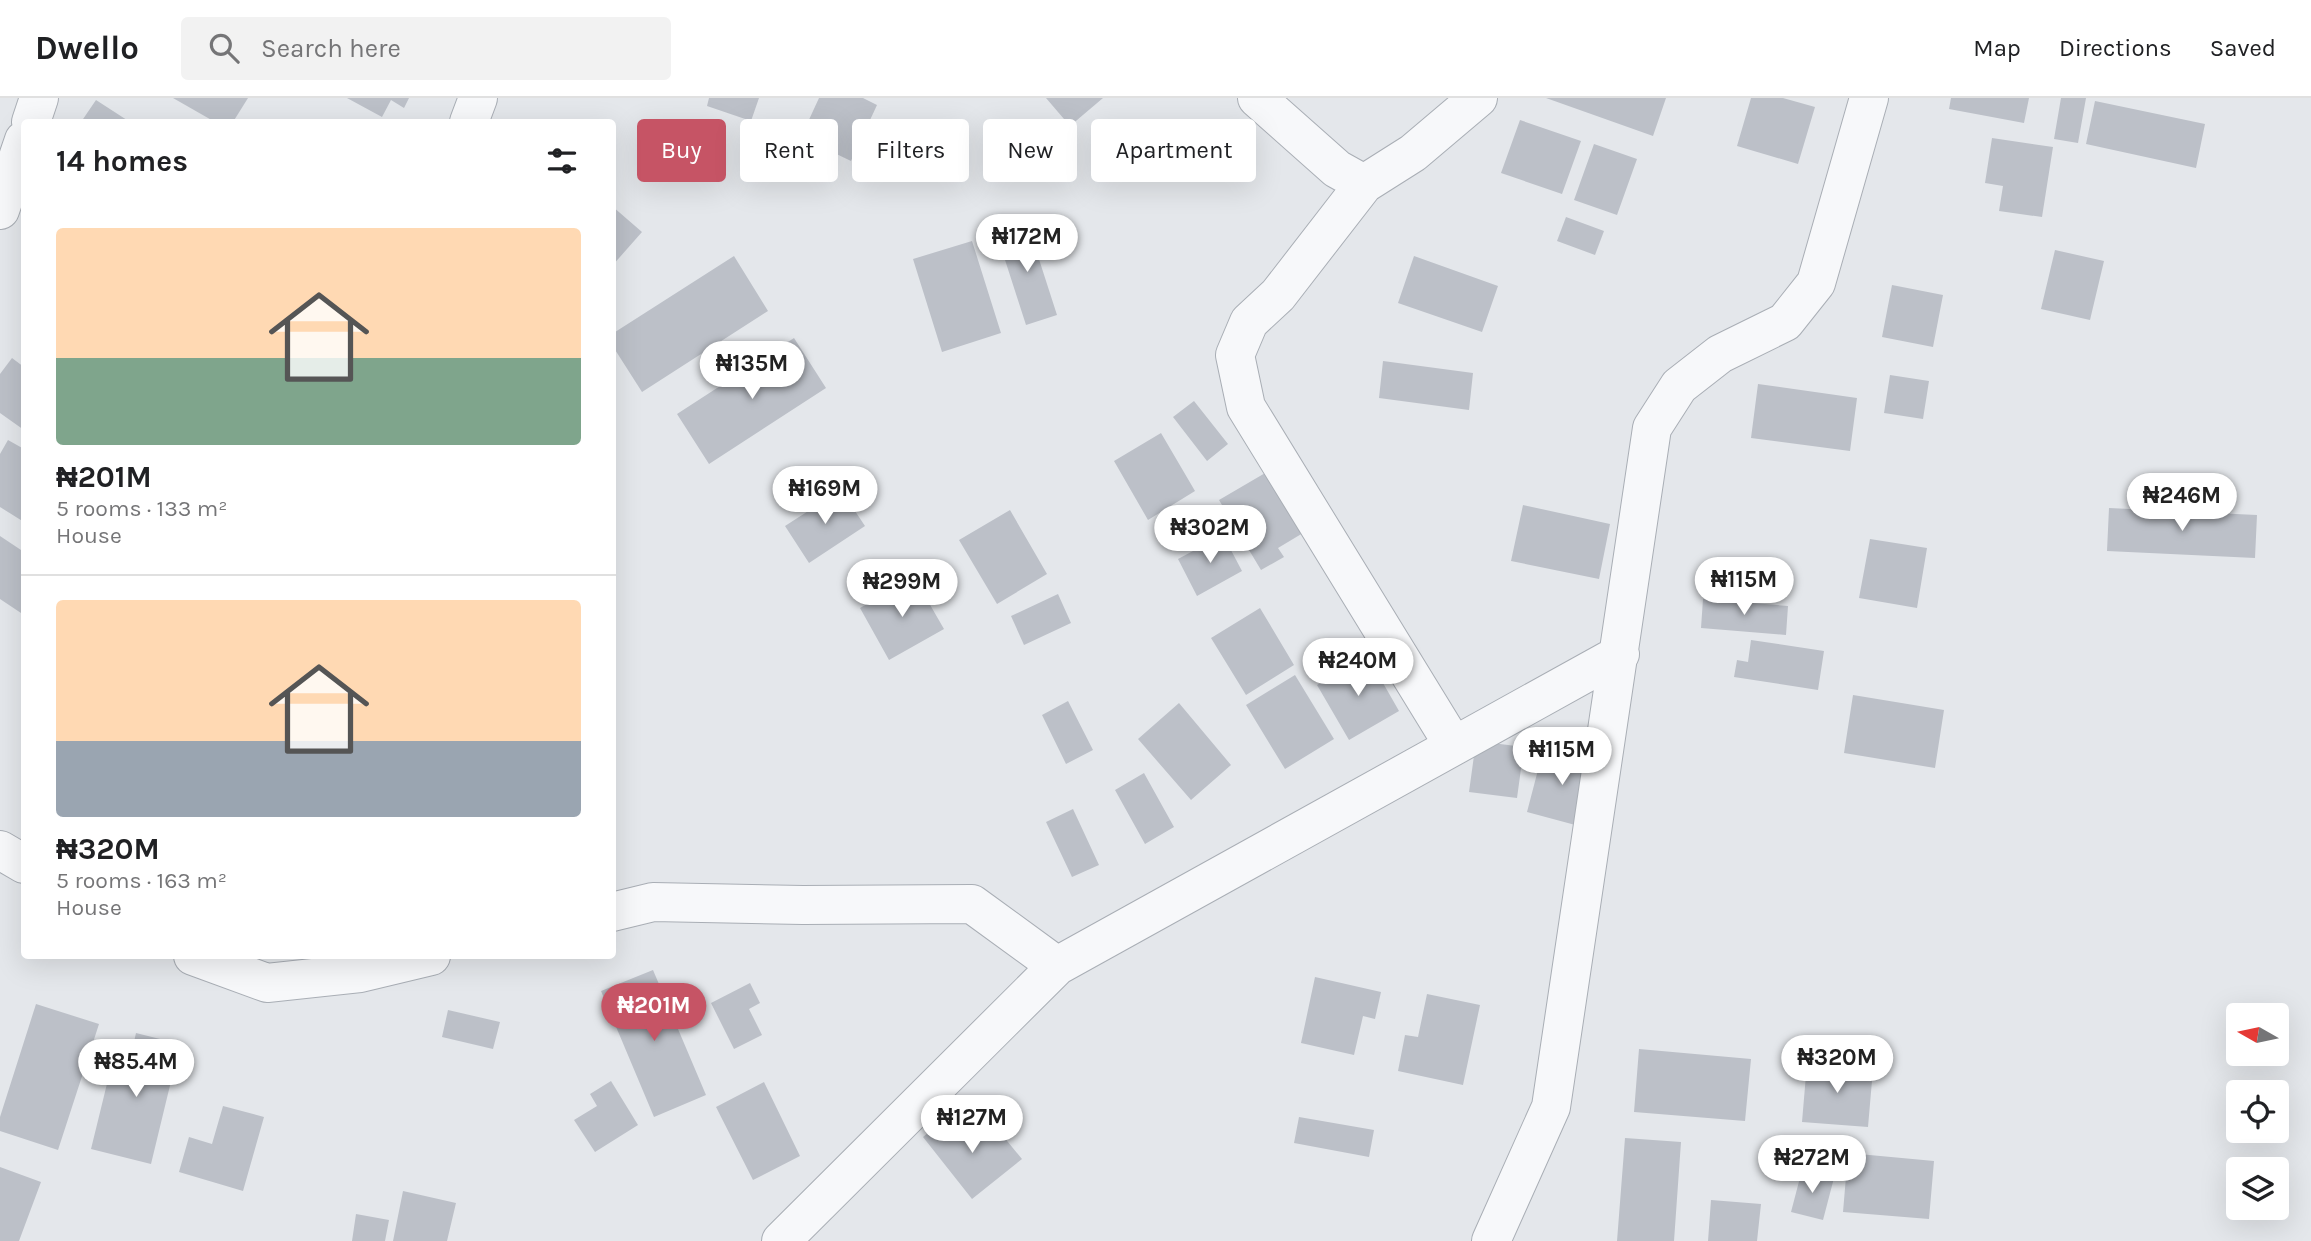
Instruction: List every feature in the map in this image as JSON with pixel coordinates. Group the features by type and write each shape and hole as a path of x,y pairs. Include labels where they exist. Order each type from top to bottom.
{"street":[{"path":"32,119 39,98"},
{"path":"470,119 478,98"},
{"path":"1257,98 1337,169 1364,184"},
{"path":"1454,746 1246,407 1235,355 1249,323 1278,295 1364,184 1413,153 1478,98"},
{"path":"1491,1241 1551,1107 1652,428 1679,386 1720,354 1785,322 1816,283 1869,98"},
{"path":"0,210 21,149"},
{"path":"781,1241 1057,966 1620,654"},
{"path":"0,850 21,862"},
{"path":"616,911 653,902 972,904 1057,966"},
{"path":"201,959 267,983 360,972 417,959"}],"building":[{"path":"173,98 248,98 235,119 210,119"},
{"path":"347,98 409,98 404,108 391,100 382,117"},
{"path":"709,98 759,98 752,119 707,106"},
{"path":"819,98 863,98 877,105 870,119 852,119 851,161 838,155 838,119 809,119"},
{"path":"1046,98 1103,98 1077,120 1064,119"},
{"path":"1546,98 1666,98 1653,136"},
{"path":"1751,98 1783,98 1815,107 1798,164 1737,146"},
{"path":"1951,98 2029,98 2024,123 1949,109"},
{"path":"2061,98 2086,98 2078,143 2054,139"},
{"path":"96,100 125,119 83,119"},
{"path":"2095,101 2205,124 2196,168 2086,144"},
{"path":"1520,120 1581,141 1562,194 1501,173"},
{"path":"1992,138 2053,147 2042,217 1999,211 2003,186 1985,183"},
{"path":"1594,144 1637,159 1617,215 1574,200"},
{"path":"616,209 642,232 616,261"},
{"path":"1566,217 1604,231 1595,255 1557,241"},
{"path":"1027,222 1057,315 1026,325 996,232"},
{"path":"972,241 1001,333 942,352 913,259"},
{"path":"2055,250 2104,261 2090,320 2041,309"},
{"path":"734,256 768,311 642,392 616,351 616,331"},
{"path":"1414,256 1498,286 1482,332 1398,303"},
{"path":"1892,285 1943,295 1933,347 1882,337"},
{"path":"794,338 826,388 709,464 677,414"},
{"path":"12,358 21,365 21,428 0,413 0,374"},
{"path":"1383,361 1473,373 1469,410 1379,398"},
{"path":"1890,375 1929,381 1923,419 1884,413"},
{"path":"1758,384 1857,398 1850,451 1751,438"},
{"path":"1194,401 1228,444 1207,461 1173,417"},
{"path":"1161,433 1195,491 1148,520 1114,461"},
{"path":"8,440 21,447 21,520 0,507 0,454"},
{"path":"1277,466 1313,527 1278,548 1284,557 1261,570 1219,500"},
{"path":"841,490 865,526 809,563 785,526"},
{"path":"1523,505 1610,524 1599,579 1511,561"},
{"path":"2109,508 2257,515 2255,558 2107,551"},
{"path":"1010,510 1047,574 997,604 959,540"},
{"path":"1223,535 1242,571 1197,596 1178,559"},
{"path":"0,536 21,550 21,613 0,599"},
{"path":"1870,539 1927,548 1917,608 1859,598"},
{"path":"914,577 944,629 889,660 860,608"},
{"path":"1058,594 1071,623 1024,645 1011,616"},
{"path":"1703,599 1788,606 1786,635 1701,628"},
{"path":"1260,608 1294,665 1246,695 1211,638"},
{"path":"1751,640 1824,651 1818,690 1734,677 1737,660 1748,662"},
{"path":"1367,655 1399,711 1349,740 1317,685"},
{"path":"1295,675 1334,739 1285,769 1246,705"},
{"path":"1853,695 1944,710 1935,768 1844,753"},
{"path":"1068,701 1093,750 1066,764 1042,715"},
{"path":"1179,703 1231,765 1191,800 1138,739"},
{"path":"1476,741 1524,747 1517,798 1469,792"},
{"path":"1544,747 1596,761 1579,826 1527,812"},
{"path":"1144,773 1174,827 1145,844 1115,790"},
{"path":"1073,809 1099,865 1072,877 1046,822"},
{"path":"653,970 706,1095 654,1117 601,991"},
{"path":"1315,977 1381,992 1375,1019 1363,1016 1354,1055 1301,1043"},
{"path":"750,983 760,1003 749,1009 762,1035 734,1049 711,1003"},
{"path":"1427,994 1480,1005 1463,1085 1398,1071 1405,1035 1418,1037"},
{"path":"36,1004 99,1024 58,1150 0,1131 0,1117"},
{"path":"448,1010 500,1022 493,1049 442,1037"},
{"path":"136,1033 180,1044 151,1164 91,1149 115,1051 131,1055"},
{"path":"1639,1049 1751,1059 1745,1121 1634,1112"},
{"path":"1807,1063 1873,1069 1868,1127 1802,1122"},
{"path":"611,1081 638,1125 595,1152 574,1120 597,1106 590,1094"},
{"path":"764,1082 800,1156 753,1180 716,1107"},
{"path":"223,1106 264,1117 243,1191 179,1172 189,1137 212,1144"},
{"path":"950,1115 971,1143 994,1125 1022,1159 972,1199 923,1137"},
{"path":"1299,1117 1374,1130 1369,1157 1294,1143"},
{"path":"1625,1138 1681,1142 1674,1241 1617,1241"},
{"path":"1848,1153 1934,1161 1929,1219 1843,1212"},
{"path":"0,1167 41,1182 19,1241 0,1241"},
{"path":"1802,1170 1834,1178 1823,1220 1791,1212"},
{"path":"403,1191 456,1203 447,1241 393,1241"},
{"path":"1711,1200 1761,1204 1757,1241 1708,1241"},
{"path":"356,1214 389,1220 385,1241 352,1241"}]}
